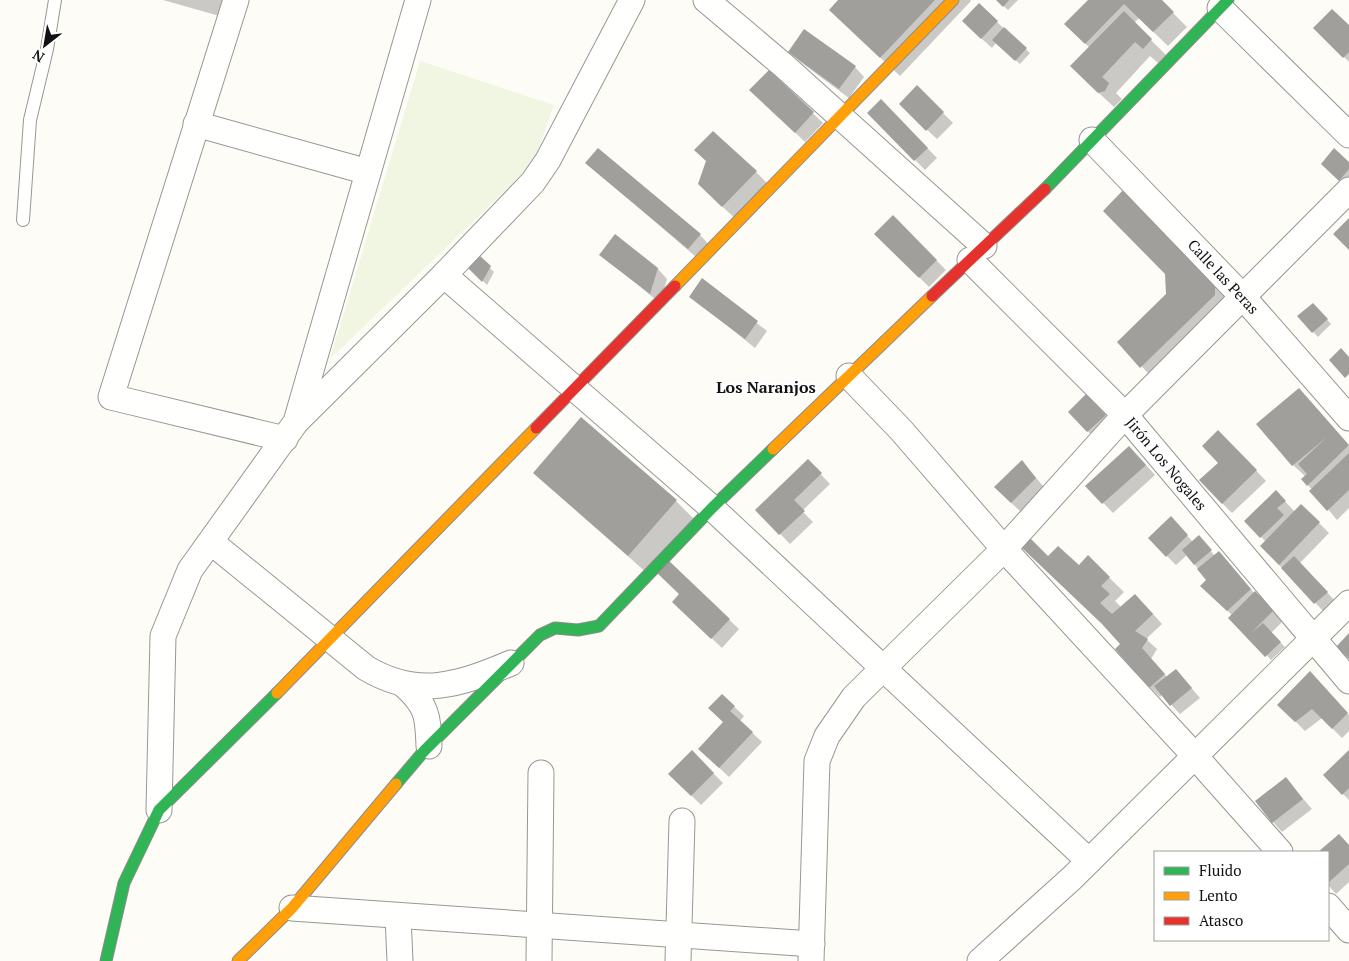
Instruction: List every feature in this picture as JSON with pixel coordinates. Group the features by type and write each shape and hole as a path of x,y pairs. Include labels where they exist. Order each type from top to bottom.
{"street":[{"path":"236,0 112,396 290,430"},
{"path":"290,430 418,0"},
{"path":"159,810 163,636 190,570 290,430 444,275 533,182 548,160 632,0"},
{"path":"106,961 129,868 159,810 332,639 953,0"},
{"name":"Jirón Los Nogales","path":"717,3 839,116 977,253 1125,414 1349,681"},
{"path":"238,961 292,908 429,746 540,635 555,628 578,630 599,626 712,508 1092,140 1224,4 1349,135"},
{"path":"196,124 368,172"},
{"name":"Calle las Peras","path":"1092,140 1243,297 1349,418"},
{"path":"292,908 679,935 811,953 817,761 827,736 854,697 1004,549 1125,414 1349,190"},
{"path":"444,275 712,508 1089,861"},
{"path":"849,376 901,430 1004,549 1194,755 1279,851"},
{"path":"211,542 366,668 385,679 403,684 434,686 471,680 513,662"},
{"path":"980,961 1089,861 1349,602"},
{"path":"403,684 424,706 428,720 429,746"},
{"path":"539,961 541,773"},
{"path":"678,961 682,822"},
{"path":"1329,907 1349,930"},
{"path":"398,916 400,961"}],"lane":[{"path":"23,220 30,120 47,49 55,0"}],"green space":[{"path":"420,61 554,105 533,164 330,359"}],"building":[{"path":"838,0 935,0 880,58 829,10"},
{"path":"996,0 1009,0 1003,7"},
{"path":"1088,0 1162,0 1174,12 1153,32 1124,4 1085,44 1064,24"},
{"path":"979,3 998,21 981,39 962,21"},
{"path":"1332,9 1349,25 1349,52 1343,58 1313,28"},
{"path":"1124,11 1152,39 1143,49 1135,42 1102,77 1109,83 1105,91 1098,93 1070,66"},
{"path":"1004,27 1027,48 1015,61 992,40"},
{"path":"804,29 856,66 839,89 788,52"},
{"path":"769,70 814,112 795,133 749,90"},
{"path":"917,85 944,112 926,131 899,104"},
{"path":"881,99 928,148 914,161 867,113"},
{"path":"713,131 757,171 722,207 698,184 706,161 694,150"},
{"path":"598,148 701,234 688,249 585,163"},
{"path":"1334,148 1349,162 1349,169 1339,181 1321,164"},
{"path":"1127,186 1215,269 1215,295 1140,368 1117,342 1166,294 1165,274 1103,211"},
{"path":"893,215 937,260 919,278 874,234"},
{"path":"1349,218 1349,250 1333,234"},
{"path":"615,234 658,268 650,294 599,255"},
{"path":"479,255 491,266 482,282 467,267"},
{"path":"702,278 758,321 745,339 689,297"},
{"path":"1313,303 1328,319 1312,333 1297,316"},
{"path":"1341,348 1349,357 1349,374 1345,378 1329,360"},
{"path":"1299,388 1349,445 1307,486 1301,479 1307,474 1298,464 1327,437 1292,466 1256,424"},
{"path":"1086,394 1106,415 1087,432 1068,412"},
{"path":"581,417 677,500 628,556 533,473"},
{"path":"1218,430 1257,470 1222,504 1199,480 1218,463 1202,446"},
{"path":"1129,446 1146,465 1102,504 1085,486"},
{"path":"1349,453 1349,490 1327,511 1309,491"},
{"path":"808,459 822,473 794,500 805,511 779,535 755,510"},
{"path":"1022,460 1036,478 1011,503 994,487"},
{"path":"1276,490 1286,501 1277,508 1284,515 1260,538 1244,521"},
{"path":"1301,504 1320,522 1279,565 1260,546"},
{"path":"1171,516 1188,535 1166,557 1148,538"},
{"path":"1199,535 1212,550 1194,565 1182,550"},
{"path":"1030,538 1048,556 1058,546 1079,565 1088,555 1110,577 1101,586 1110,594 1100,603 1112,614 1135,594 1153,614 1135,631 1148,639 1142,648 1165,674 1149,688 1115,649 1120,644 1102,624 1021,547"},
{"path":"1219,551 1251,589 1227,611 1200,586 1206,580 1197,569"},
{"path":"1294,556 1328,592 1314,604 1281,568"},
{"path":"666,558 730,619 711,639 672,602 679,594 655,571"},
{"path":"1255,591 1274,610 1251,633 1263,623 1281,642 1265,657 1228,618"},
{"path":"1349,633 1349,659 1336,647"},
{"path":"1176,669 1192,688 1170,706 1154,686"},
{"path":"1310,671 1348,713 1332,729 1312,709 1295,722 1277,705"},
{"path":"722,694 735,706 730,711 753,732 719,768 698,749 723,722 708,708"},
{"path":"692,750 714,773 691,796 668,774"},
{"path":"1349,750 1349,788 1342,795 1323,775"},
{"path":"1286,777 1303,799 1272,823 1255,801"},
{"path":"1339,834 1349,845 1349,864 1329,882 1329,851 1319,851"}],"traffic: fast":[{"path":"1045,189 1228,0"},
{"path":"396,784 424,751 540,635 555,628 578,630 599,626 712,508 773,449"},
{"path":"106,961 124,883 159,810 277,693"}],"traffic: slow":[{"path":"675,286 953,0"},
{"path":"773,449 932,296"},
{"path":"277,693 536,428"},
{"path":"238,961 292,908 396,784"}],"traffic: jam":[{"path":"932,296 1045,189"},
{"path":"536,428 675,286"}],"district":[{"name":"Los Naranjos","path":"766,387"}]}
